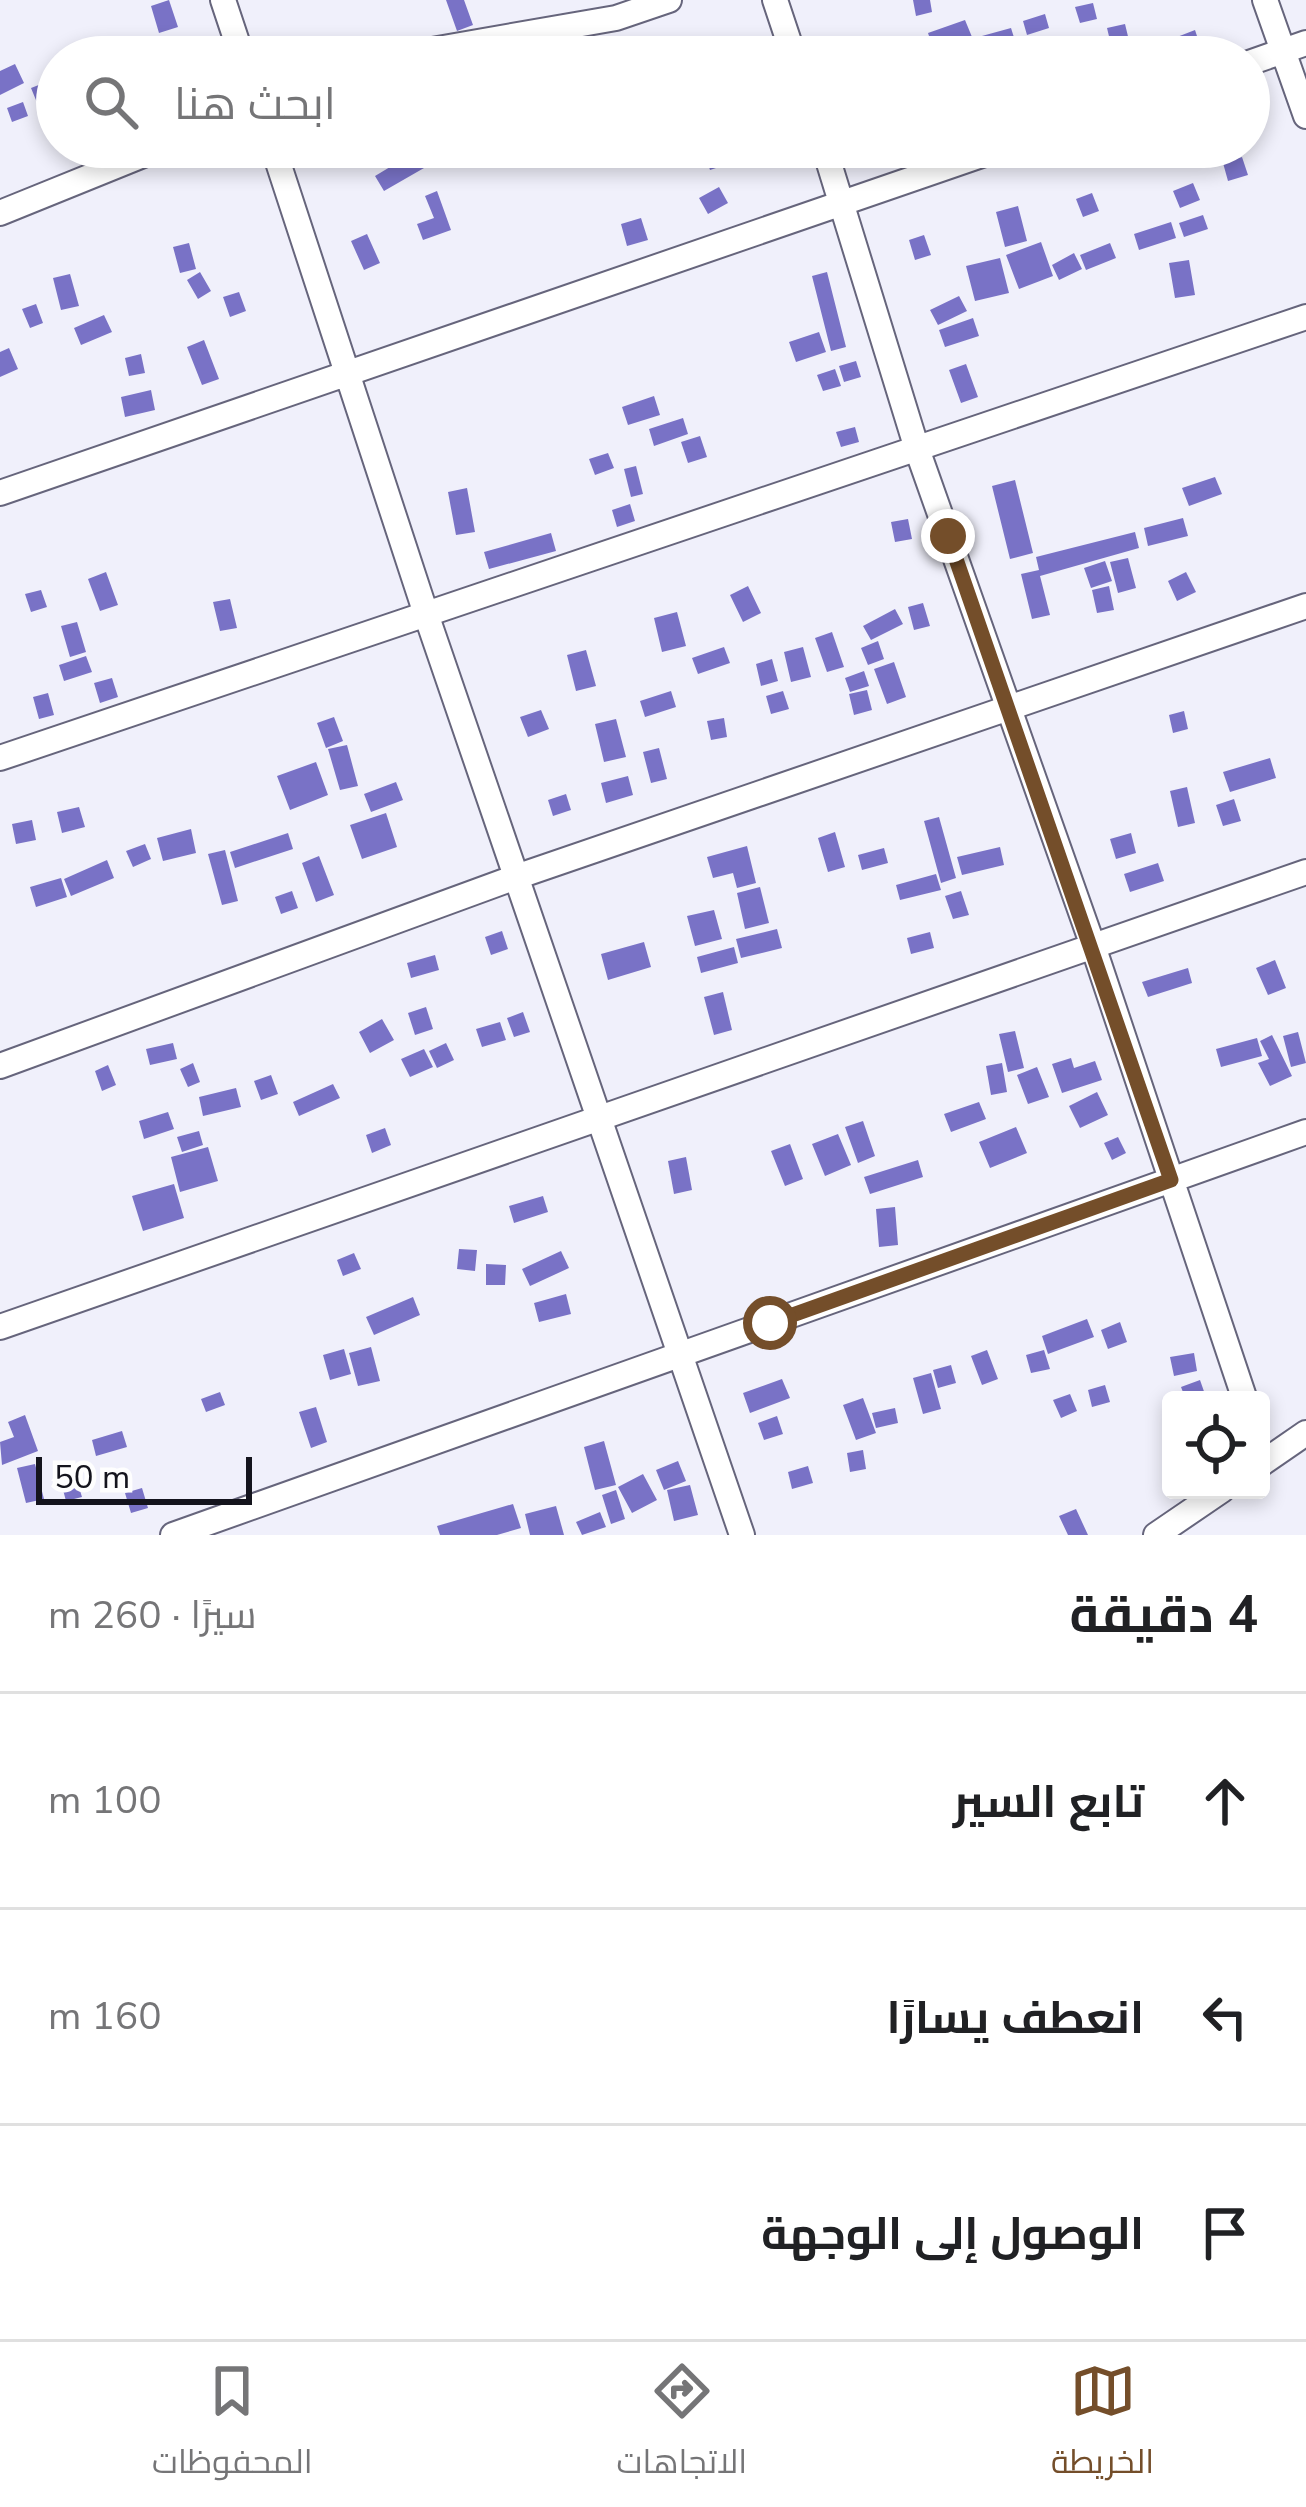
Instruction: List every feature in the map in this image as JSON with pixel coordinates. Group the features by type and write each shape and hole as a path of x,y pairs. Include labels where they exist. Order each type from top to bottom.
{"street":[{"path":"223,0 235,36"},
{"path":"512,36 616,18 669,0"},
{"path":"775,0 787,36"},
{"path":"1265,0 1294,47 1306,116"},
{"path":"0,213 111,168"},
{"path":"280,168 426,614 742,1535"},
{"path":"831,168 916,449 1093,946 1242,1391"},
{"path":"0,493 943,168"},
{"path":"0,758 1306,316"},
{"path":"0,1066 516,877 1306,606"},
{"path":"0,1327 1306,872"},
{"path":"173,1535 1306,1132"},
{"path":"1270,1453 1306,1433"},
{"path":"1156,1535 1209,1499"}],"building":[{"path":"169,0 178,27 159,33 151,6"},
{"path":"446,0 464,0 473,25 457,31"},
{"path":"913,0 930,0 932,12 916,16"},
{"path":"1093,3 1097,19 1080,23 1075,7"},
{"path":"1045,14 1049,28 1027,35 1023,21"},
{"path":"965,20 972,36 929,36"},
{"path":"1125,24 1128,36 1109,36 1107,28"},
{"path":"1011,28 1014,36 982,36"},
{"path":"15,64 24,83 0,95 0,71"},
{"path":"23,102 28,116 12,122 7,108"},
{"path":"388,168 424,168 384,191 375,176"},
{"path":"1224,168 1246,168 1248,175 1228,181"},
{"path":"1193,183 1200,200 1180,208 1173,191"},
{"path":"719,187 728,203 708,214 699,198"},
{"path":"437,191 451,230 423,240 417,224 434,218 425,196"},
{"path":"1092,193 1099,211 1083,217 1076,199"},
{"path":"1018,206 1027,241 1005,247 996,212"},
{"path":"1203,215 1208,229 1184,237 1179,223"},
{"path":"641,218 648,240 627,246 621,224"},
{"path":"1171,222 1176,238 1139,250 1134,234"},
{"path":"367,234 380,263 364,270 351,241"},
{"path":"924,235 931,255 915,260 909,240"},
{"path":"1041,242 1053,276 1019,289 1006,255"},
{"path":"189,243 196,269 180,273 173,247"},
{"path":"1110,243 1116,258 1086,270 1080,255"},
{"path":"1074,253 1082,269 1059,280 1052,265"},
{"path":"1000,258 1009,293 975,301 966,266"},
{"path":"1189,260 1195,295 1175,298 1169,263"},
{"path":"200,272 211,291 198,299 187,280"},
{"path":"827,272 846,347 831,351 812,276"},
{"path":"70,274 79,306 61,310 53,278"},
{"path":"239,292 246,311 230,317 223,297"},
{"path":"959,296 967,311 938,325 930,310"},
{"path":"36,304 43,323 30,328 22,309"},
{"path":"104,315 112,332 81,345 74,328"},
{"path":"973,318 979,336 945,347 939,330"},
{"path":"819,332 826,352 796,362 789,342"},
{"path":"204,340 219,379 202,385 187,347"},
{"path":"9,348 18,369 0,377 0,352"},
{"path":"141,354 145,373 129,376 125,358"},
{"path":"856,361 861,377 844,382 839,366"},
{"path":"966,364 978,397 961,403 949,370"},
{"path":"835,369 841,386 823,391 817,375"},
{"path":"151,390 155,410 125,417 121,397"},
{"path":"654,396 660,415 628,425 622,407"},
{"path":"683,418 688,434 654,446 649,429"},
{"path":"855,427 859,442 841,447 836,432"},
{"path":"700,436 707,457 688,463 681,442"},
{"path":"608,453 614,468 595,475 589,459"},
{"path":"636,466 643,494 631,497 624,469"},
{"path":"1215,477 1222,494 1189,506 1182,488"},
{"path":"1015,480 1033,553 1010,559 992,486"},
{"path":"467,488 475,532 456,535 448,492"},
{"path":"630,504 635,521 617,527 612,510"},
{"path":"1183,518 1188,536 1148,546 1144,528"},
{"path":"908,519 912,539 895,542 891,522"},
{"path":"1135,532 1139,548 1040,576 1050,615 1032,619 1021,574 1039,570 1036,557"},
{"path":"551,533 556,551 489,569 484,552"},
{"path":"1128,558 1136,588 1118,593 1110,562"},
{"path":"1105,561 1112,581 1091,588 1084,568"},
{"path":"106,572 118,605 100,611 88,579"},
{"path":"1186,572 1196,592 1177,601 1168,581"},
{"path":"748,586 761,613 743,622 730,595"},
{"path":"1109,586 1114,610 1097,613 1092,590"},
{"path":"41,590 47,607 31,612 25,594"},
{"path":"230,599 237,628 220,631 213,602"},
{"path":"923,603 930,626 914,630 908,607"},
{"path":"895,609 903,624 871,640 863,626"},
{"path":"677,612 686,646 662,652 654,618"},
{"path":"77,622 86,652 70,657 61,626"},
{"path":"832,632 844,667 827,672 815,638"},
{"path":"878,641 884,659 868,665 861,648"},
{"path":"724,647 730,663 698,674 692,658"},
{"path":"803,647 811,677 791,682 784,652"},
{"path":"586,650 596,686 576,691 567,655"},
{"path":"86,656 92,672 64,681 59,665"},
{"path":"772,659 778,681 761,686 756,664"},
{"path":"894,662 906,697 887,704 874,669"},
{"path":"864,671 869,686 850,692 845,678"},
{"path":"112,678 118,697 100,703 94,683"},
{"path":"867,690 872,710 854,715 849,694"},
{"path":"671,691 676,707 645,717 640,701"},
{"path":"783,691 789,709 771,714 766,696"},
{"path":"48,693 54,715 39,719 33,697"},
{"path":"541,710 549,729 528,737 520,717"},
{"path":"1184,711 1188,729 1173,733 1169,715"},
{"path":"334,717 343,741 326,748 317,723"},
{"path":"724,718 727,737 711,740 707,721"},
{"path":"616,719 626,757 604,762 595,724"},
{"path":"347,745 358,786 340,790 328,749"},
{"path":"659,748 667,779 651,783 643,752"},
{"path":"1270,758 1276,778 1230,792 1223,772"},
{"path":"316,762 328,795 290,810 277,776"},
{"path":"628,776 633,795 606,803 601,783"},
{"path":"396,782 403,800 371,812 364,794"},
{"path":"1187,787 1195,823 1178,827 1170,791"},
{"path":"566,794 571,810 553,816 548,800"},
{"path":"1234,799 1241,821 1223,826 1216,805"},
{"path":"79,807 85,827 62,833 57,812"},
{"path":"386,813 397,847 362,859 350,825"},
{"path":"939,817 956,878 941,883 924,821"},
{"path":"32,820 36,840 16,844 12,824"},
{"path":"191,829 196,853 163,861 157,838"},
{"path":"835,832 845,867 828,872 818,838"},
{"path":"288,833 293,849 235,868 230,852"},
{"path":"1131,833 1136,853 1116,859 1110,839"},
{"path":"145,844 151,859 133,867 126,851"},
{"path":"747,846 756,883 737,888 733,873 713,878 707,857"},
{"path":"1000,847 1004,865 962,875 957,857"},
{"path":"884,848 888,863 862,870 858,855"},
{"path":"225,850 238,901 222,905 208,854"},
{"path":"319,856 334,895 316,902 302,863"},
{"path":"107,860 114,878 71,896 64,879"},
{"path":"1158,863 1164,881 1130,892 1124,874"},
{"path":"936,874 941,890 900,900 896,885"},
{"path":"61,878 67,897 36,907 30,887"},
{"path":"760,887 769,923 745,929 737,893"},
{"path":"292,891 298,908 281,914 275,897"},
{"path":"961,891 969,915 953,919 945,896"},
{"path":"714,910 722,939 695,946 687,916"},
{"path":"777,929 782,948 741,958 736,939"},
{"path":"502,931 508,949 491,955 485,937"},
{"path":"930,932 934,948 911,954 907,938"},
{"path":"644,942 651,967 608,980 601,954"},
{"path":"734,947 738,963 701,973 697,957"},
{"path":"435,955 439,970 411,978 407,963"},
{"path":"1275,960 1286,988 1268,995 1256,968"},
{"path":"1188,968 1192,983 1148,997 1142,982"},
{"path":"723,992 732,1030 714,1035 704,997"},
{"path":"426,1007 433,1029 415,1035 408,1013"},
{"path":"523,1012 530,1032 514,1037 507,1018"},
{"path":"382,1019 394,1040 370,1053 359,1032"},
{"path":"500,1022 506,1040 482,1047 476,1029"},
{"path":"1015,1031 1024,1068 1008,1072 999,1034"},
{"path":"1298,1032 1306,1063 1291,1067 1283,1036"},
{"path":"1272,1035 1292,1076 1270,1086 1258,1063 1269,1059 1260,1041"},
{"path":"1257,1038 1262,1056 1221,1067 1216,1049"},
{"path":"173,1043 177,1059 150,1065 146,1049"},
{"path":"446,1043 454,1060 437,1068 429,1051"},
{"path":"424,1049 433,1067 410,1077 401,1059"},
{"path":"1071,1058 1074,1068 1095,1061 1102,1080 1062,1093 1052,1064"},
{"path":"193,1063 200,1082 188,1087 180,1069"},
{"path":"1002,1063 1007,1092 991,1095 986,1066"},
{"path":"108,1065 116,1085 102,1091 95,1071"},
{"path":"1037,1067 1049,1097 1028,1104 1017,1075"},
{"path":"271,1075 278,1094 261,1100 254,1081"},
{"path":"333,1084 340,1098 299,1116 293,1102"},
{"path":"236,1088 241,1107 203,1116 199,1097"},
{"path":"1097,1092 1108,1115 1080,1128 1069,1106"},
{"path":"979,1102 986,1119 951,1132 944,1114"},
{"path":"168,1112 174,1129 144,1139 139,1121"},
{"path":"863,1121 875,1156 858,1163 845,1127"},
{"path":"1016,1127 1027,1153 990,1168 979,1142"},
{"path":"385,1128 391,1145 372,1153 366,1135"},
{"path":"199,1131 203,1145 182,1152 177,1137"},
{"path":"838,1134 851,1165 825,1176 812,1144"},
{"path":"1118,1137 1126,1153 1112,1160 1104,1143"},
{"path":"790,1144 803,1179 785,1186 771,1151"},
{"path":"208,1147 218,1181 180,1192 171,1157"},
{"path":"686,1157 692,1190 674,1194 668,1161"},
{"path":"918,1160 923,1177 870,1194 864,1177"},
{"path":"174,1184 184,1218 143,1231 132,1196"},
{"path":"543,1196 548,1212 514,1223 509,1206"},
{"path":"895,1207 898,1245 879,1247 876,1209"},
{"path":"459,1249 477,1250 475,1271 457,1269"},
{"path":"561,1251 569,1268 530,1286 522,1269"},
{"path":"354,1253 361,1269 343,1276 337,1260"},
{"path":"486,1264 506,1265 505,1285 486,1285"},
{"path":"566,1294 571,1314 539,1322 534,1303"},
{"path":"413,1297 420,1315 374,1335 366,1317"},
{"path":"1087,1319 1094,1337 1048,1354 1042,1336"},
{"path":"1120,1322 1127,1342 1108,1349 1101,1330"},
{"path":"371,1347 380,1381 358,1386 349,1353"},
{"path":"344,1349 351,1374 330,1380 323,1355"},
{"path":"987,1350 998,1379 982,1385 971,1356"},
{"path":"1044,1350 1050,1369 1031,1373 1026,1355"},
{"path":"1194,1353 1197,1371 1174,1376 1170,1357"},
{"path":"951,1365 956,1383 938,1388 933,1370"},
{"path":"931,1373 941,1409 923,1414 913,1378"},
{"path":"782,1379 790,1398 750,1413 743,1393"},
{"path":"1200,1380 1204,1391 1183,1391 1181,1387"},
{"path":"1105,1385 1110,1402 1092,1407 1088,1390"},
{"path":"220,1392 225,1405 206,1412 201,1399"},
{"path":"1070,1394 1077,1411 1061,1418 1053,1400"},
{"path":"863,1398 876,1433 856,1440 843,1405"},
{"path":"316,1407 327,1442 311,1448 299,1412"},
{"path":"895,1408 898,1423 876,1428 872,1413"},
{"path":"25,1415 38,1451 2,1465 0,1442 14,1437 8,1422"},
{"path":"777,1416 783,1434 764,1440 758,1423"},
{"path":"122,1431 127,1447 96,1456 92,1440"},
{"path":"604,1441 616,1485 595,1490 584,1447"},
{"path":"863,1450 866,1469 850,1472 847,1453"},
{"path":"678,1461 686,1481 664,1490 656,1470"},
{"path":"35,1464 44,1499 26,1503 17,1468"},
{"path":"808,1466 813,1483 792,1489 788,1472"},
{"path":"643,1474 657,1500 632,1513 618,1487"},
{"path":"77,1481 82,1497 66,1501 62,1486"},
{"path":"690,1485 698,1515 674,1521 667,1490"},
{"path":"142,1488 148,1508 131,1513 125,1493"},
{"path":"616,1490 625,1519 611,1524 602,1495"},
{"path":"513,1504 521,1528 497,1535 440,1535 437,1526"},
{"path":"556,1506 564,1535 530,1535 525,1514"},
{"path":"1076,1509 1088,1535 1068,1535 1059,1516"},
{"path":"600,1512 606,1527 582,1535 576,1522"}],"route":[{"path":"770,1323 1171,1180 948,536"}]}
